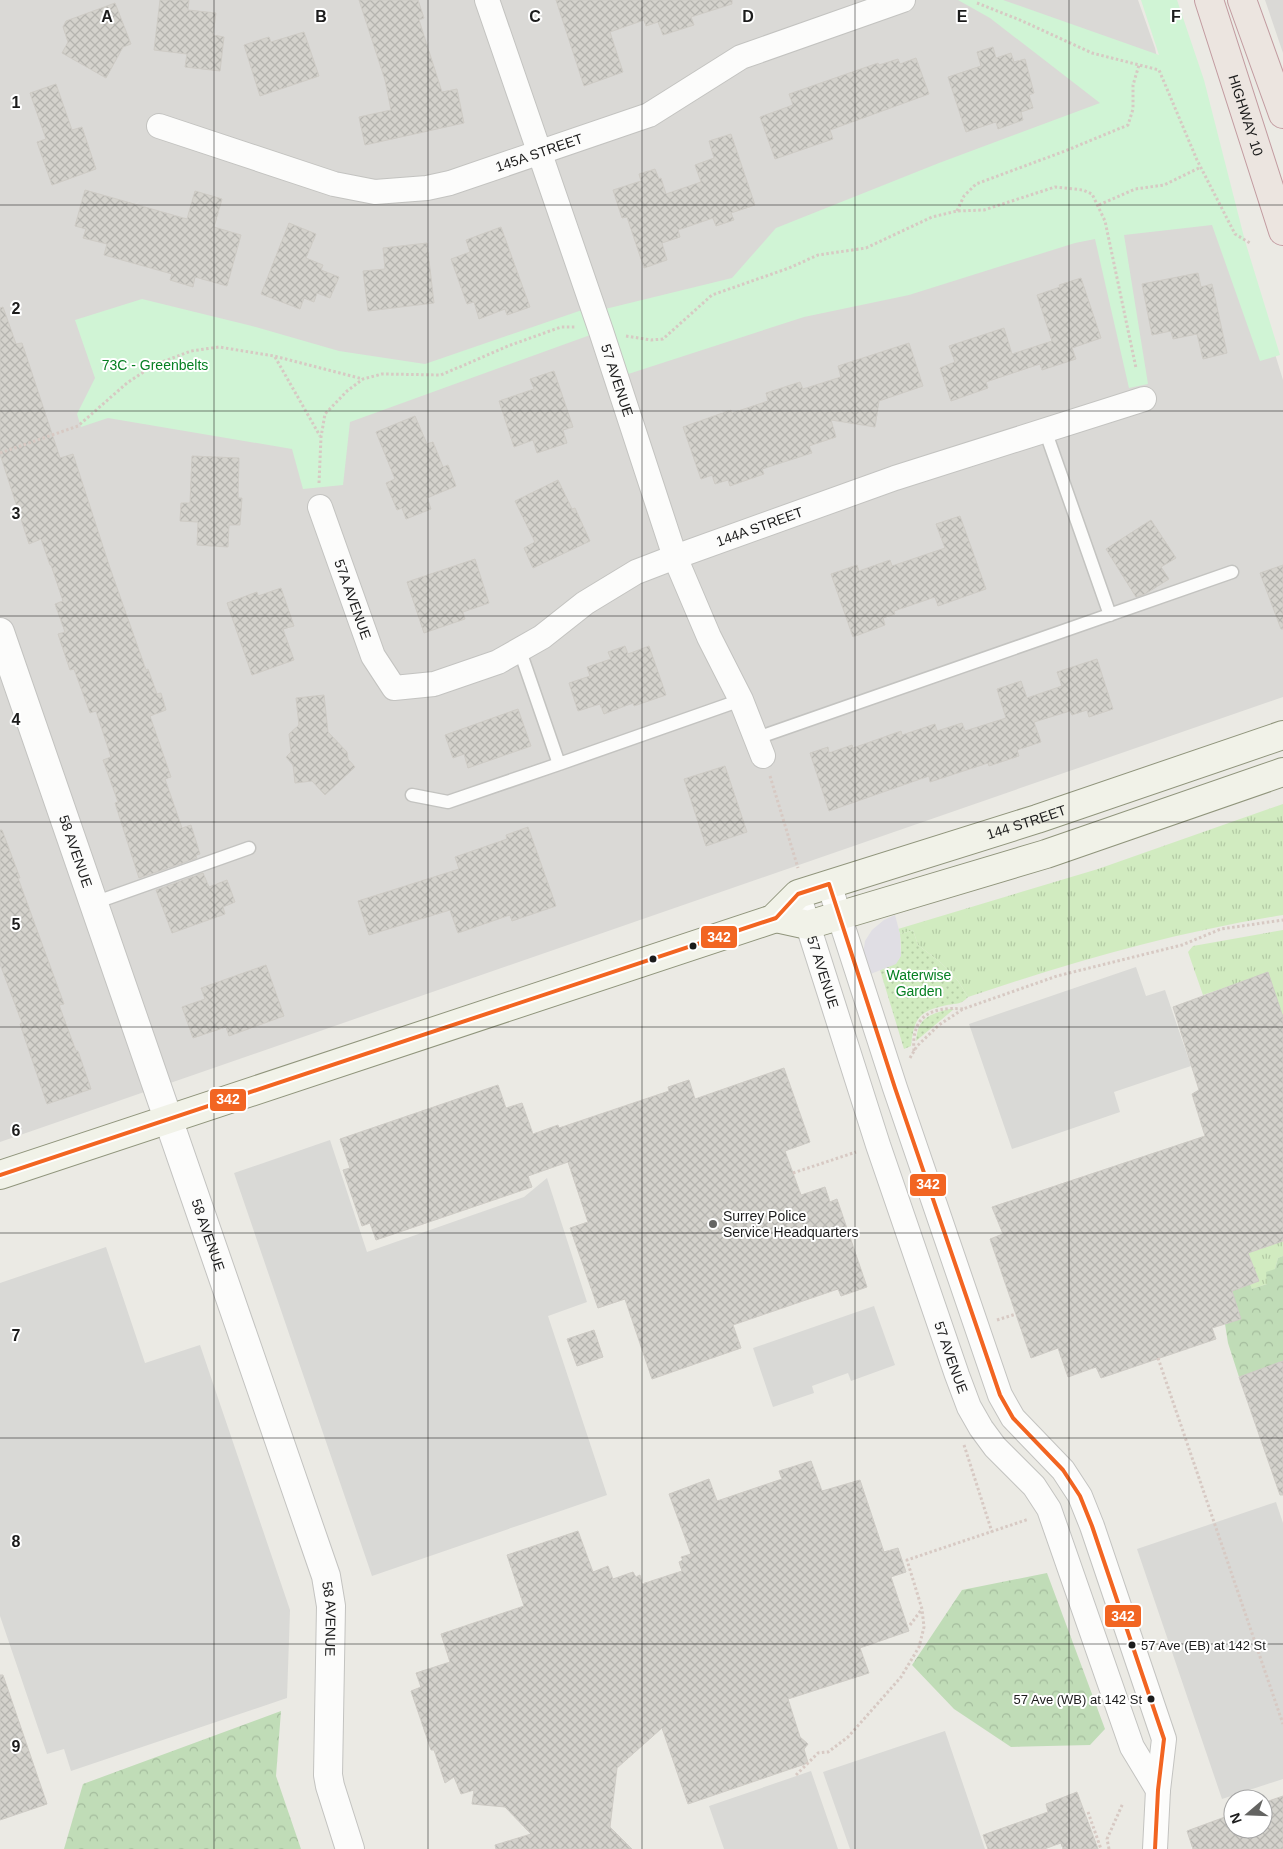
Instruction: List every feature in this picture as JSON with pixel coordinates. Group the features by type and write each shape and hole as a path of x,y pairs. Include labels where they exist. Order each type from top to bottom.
{"highway":[{"name":"HIGHWAY 10","path":"1209,0 1283,231"},
{"path":"1242,0 1283,114"}],"main road":[{"name":"144 STREET","path":"0,1175 776,918 798,882 829,884 1037,819 1283,735"},
{"path":"776,918 808,925 840,916 1046,854 1283,772"}],"street":[{"name":"57 AVENUE","path":"487,0 675,557 709,637 741,700 760,747"},
{"name":"145A STREET","path":"159,126 334,184 375,192 427,188 450,183 649,115 741,57 903,0"},
{"name":"144A STREET","path":"394,688 434,684 498,662 542,637 585,603 636,572 895,478 1144,399"},
{"name":"57A AVENUE","path":"320,507 373,656 394,688"},
{"name":"58 AVENUE","path":"0,632 326,1576 331,1606 328,1775 350,1849"},
{"name":"57 AVENUE","path":"798,882 808,925 878,1144 969,1407 995,1447 1034,1486 1049,1509 1132,1748 1158,1790"},
{"path":"829,884 898,1097 1000,1395 1013,1418 1063,1470 1080,1496 1092,1526 1164,1739 1158,1790 1155,1849"}],"lane":[{"path":"1045,430 1110,615"},
{"path":"760,747 1110,615 1232,572"},
{"path":"520,651 559,764"},
{"path":"412,795 448,802 741,700"},
{"path":"94,903 249,848"}],"path":[{"path":"977,3 1020,20 1092,53 1159,70 1201,167 1235,234 1250,243"},
{"path":"957,211 964,196 976,184 1128,125 1133,109 1133,86 1139,65"},
{"path":"1099,205 1135,189 1164,185 1201,167"},
{"path":"624,336 652,340 663,339 712,295 788,268 818,255 866,248 932,217 957,211 984,210 1054,187 1083,190 1092,194 1099,205 1105,221 1136,368"},
{"path":"0,453 78,426 127,383 154,365 191,351 219,347 274,356 363,378 382,374 441,375 508,346 561,326 582,327"},
{"path":"274,356 321,437"},
{"path":"319,483 321,437 325,414 347,391 363,378"},
{"path":"760,747 798,882"},
{"path":"908,1060 917,1046 939,1025 963,1009 1058,976 1182,945 1221,929 1283,920"},
{"path":"914,1052 916,1028 920,1020 933,1012 949,1007 963,1009"},
{"path":"793,1173 859,1151"},
{"path":"992,1322 1016,1314"},
{"path":"1158,1358 1283,1724"},
{"path":"962,1440 992,1532"},
{"path":"796,1775 818,1753 828,1752 848,1737 902,1677 919,1647 924,1627 922,1609 907,1560 1036,1517"},
{"path":"910,1625 922,1609"},
{"path":"1109,1849 1106,1839 1123,1803"},
{"path":"1088,1812 1101,1849"}],"shaded area":[{"path":"0,0 1138,0 1155,48 1161,77 1275,354 1283,380 1283,697 0,1142"},
{"path":"1265,0 1283,0 1283,53"},
{"path":"895,915 900,934 901,956 896,964 868,975 863,955 865,941 872,930 884,920"},
{"path":"1136,967 1146,996 1165,990 1191,1066 1114,1092 1120,1112 1012,1149 969,1024"},
{"path":"330,1140 367,1252 524,1197 547,1178 587,1302 548,1316 607,1495 372,1576 234,1173"},
{"path":"106,1247 145,1363 200,1345 290,1610 287,1698 71,1771 64,1749 47,1754 0,1616 0,1283"},
{"path":"874,1306 895,1365 851,1381 848,1373 812,1386 814,1393 773,1407 753,1348"},
{"path":"1276,1502 1283,1523 1283,1779 1252,1789 1223,1789 1222,1799 1137,1549"},
{"path":"945,1731 985,1849 850,1849 823,1772"},
{"path":"811,1771 838,1849 724,1849 709,1806"}],"green space":[{"path":"958,0 1003,0 1159,55 1141,0 1177,0 1204,80 1245,241 1280,355 1260,361 1212,225 1124,235 1148,384 1129,388 1095,239 1075,243 909,295 804,317 619,377 597,311 732,278 776,228 939,163 1100,103 990,18"},
{"name":"73C - Greenbelts","path":"142,299 252,326 339,351 425,364 585,309 593,334 350,422 343,485 303,489 292,449 108,418 81,427 77,414 95,378 75,320"},
{"path":"1283,804 1283,915 1203,930 1124,949 968,997 958,981 940,962 918,945 913,930 900,934 898,929 1098,869"},
{"name":"Waterwise Garden","path":"913,930 918,945 940,962 958,981 968,997 961,1003 937,1007 924,1013 916,1023 911,1046 904,1049 880,970 897,962 901,954 900,934"},
{"path":"1283,930 1283,1017 1268,973 1203,995 1188,952 1193,946"},
{"path":"954,1009 916,1041 919,1027 925,1019 935,1013"},
{"path":"1283,1241 1283,1256 1278,1258 1275,1269 1267,1284 1252,1289 1250,1284 1259,1281 1248,1253"},
{"path":"1283,1256 1283,1361 1239,1377 1228,1343 1225,1324 1241,1319 1232,1291 1250,1284 1252,1289 1267,1284 1266,1272 1275,1269 1278,1258"},
{"path":"1047,1573 1105,1729 1090,1745 1011,1747 954,1709 912,1665 962,1590"},
{"path":"281,1711 276,1776 301,1849 64,1849 83,1784"}],"building":[{"path":"160,0 189,0 188,10 216,13 213,35 224,37 220,71 185,67 187,54 154,50"},
{"path":"359,0 418,0 424,18 419,20 442,92 457,89 464,123 365,145 359,117 391,110 385,80"},
{"path":"556,0 732,0 732,4 691,17 694,25 663,35 658,22 646,26 644,20 610,32 623,72 584,86"},
{"path":"115,3 131,44 123,47 106,78 62,53 68,42 63,27 66,21"},
{"path":"304,32 319,76 260,96 244,45 269,37 271,42"},
{"path":"993,47 996,58 1011,53 1014,62 1025,59 1034,93 1029,95 1033,108 1021,112 1023,120 998,129 996,122 966,132 948,77 981,66 977,52"},
{"path":"916,58 929,94 830,130 833,139 775,159 760,117 793,105 789,94 878,63 879,65 898,59 900,64"},
{"path":"56,84 72,130 82,127 96,169 52,185 37,142 46,139 30,93"},
{"path":"731,134 755,205 731,213 734,220 716,226 713,218 678,230 680,237 662,243 667,260 644,268 627,217 622,218 613,190 641,181 639,174 655,169 659,179 661,178 666,194 701,182 695,165 714,158 709,141"},
{"path":"85,190 187,219 195,191 222,199 214,227 241,235 227,286 195,277 193,287 170,280 172,274 104,255 107,244 83,238 86,229 75,226"},
{"path":"289,223 316,234 306,258 323,265 321,270 339,277 330,298 317,293 314,302 304,298 300,309 261,294"},
{"path":"501,227 530,307 507,315 505,309 479,319 474,302 467,304 451,259 470,252 466,240"},
{"path":"427,243 434,303 368,311 363,271 385,269 383,248"},
{"path":"1198,273 1201,287 1212,284 1227,353 1203,359 1197,334 1173,339 1171,331 1152,335 1142,284"},
{"path":"1081,278 1101,338 1072,348 1076,359 1042,370 1040,364 986,382 988,388 951,401 940,368 955,362 949,346 1004,328 1012,354 1052,341 1037,295"},
{"path":"3,307 16,344 22,343 60,458 73,454 146,670 148,669 157,694 161,693 166,710 150,716 171,777 165,779 182,828 191,825 200,854 196,855 197,858 139,878 115,803 118,802 103,760 111,757 96,711 90,713 74,669 70,670 58,634 65,632 55,604 63,601 41,539 29,544 0,454 0,308"},
{"path":"909,343 923,386 879,401 875,427 831,420 836,437 809,446 812,453 762,469 764,474 730,486 728,480 715,484 712,475 701,479 683,427 731,410 732,413 768,401 766,393 800,382 803,389 841,377 838,366"},
{"path":"554,371 573,427 563,430 567,443 537,453 533,440 514,447 499,401 534,389 530,379"},
{"path":"415,416 427,444 433,442 443,467 448,465 456,486 427,498 431,509 406,519 402,508 397,510 386,483 395,479 376,432"},
{"path":"192,456 239,458 238,498 242,498 240,525 229,525 228,547 197,545 198,522 180,521 181,503 190,503"},
{"path":"558,480 572,509 575,508 590,541 533,568 524,548 535,542 515,501"},
{"path":"960,516 986,589 938,606 935,597 894,611 895,614 883,618 885,625 853,637 831,574 857,565 859,571 890,560 892,566 945,548 936,524"},
{"path":"1151,520 1176,558 1161,567 1169,579 1145,594 1136,597 1106,549"},
{"path":"475,559 489,603 463,612 465,619 424,633 407,582"},
{"path":"1283,565 1283,629 1281,629 1260,573"},
{"path":"281,588 294,626 283,629 294,660 252,675 227,603 257,592 258,596"},
{"path":"625,646 628,654 649,646 666,695 634,706 633,703 604,714 600,704 578,711 569,683 590,676 587,667 611,659 608,652"},
{"path":"1097,659 1113,709 1089,717 1087,710 1072,715 1070,711 1034,722 1041,742 1017,750 1019,756 989,766 988,763 930,782 929,776 829,811 810,753 828,747 829,753 852,745 853,748 901,731 902,735 935,724 937,731 962,723 965,731 1006,718 997,689 1021,681 1027,698 1062,686 1057,672"},
{"path":"324,695 328,732 347,752 348,759 355,767 325,795 312,781 295,783 293,765 286,757 291,752 289,734 299,725 296,698"},
{"path":"518,709 531,746 468,768 464,754 453,758 445,735"},
{"path":"725,766 747,832 706,846 684,779"},
{"path":"528,827 556,906 512,921 510,915 458,933 450,910 369,935 358,901 459,869 455,857 507,839 506,835"},
{"path":"0,830 2,830 20,878 18,878 64,1004 59,1005 91,1089 47,1104 20,1024 22,1023 0,964"},
{"path":"203,873 209,887 227,880 235,902 223,907 225,914 172,933 156,890"},
{"path":"266,965 284,1016 229,1036 226,1027 193,1038 182,1007 205,999 201,988"},
{"path":"1268,972 1283,1017 1283,1241 1248,1253 1259,1281 1232,1291 1241,1319 1212,1328 1216,1339 1101,1378 1096,1367 1068,1377 1058,1348 1031,1358 990,1239 1003,1234 992,1207 1205,1136 1192,1094 1199,1090 1173,1007"},
{"name":"Surrey Police Service Headquarters","path":"784,1068 810,1142 785,1151 801,1195 825,1187 830,1202 837,1199 867,1287 841,1296 838,1289 733,1325 741,1348 652,1379 625,1299 598,1308 570,1228 588,1222 568,1162 528,1176 532,1187 376,1240 370,1223 362,1226 343,1170 350,1168 340,1139 498,1085 506,1108 522,1103 533,1134 558,1125 559,1128 669,1091 668,1087 689,1080 695,1099"},
{"path":"594,1330 603,1357 577,1366 567,1339"},
{"path":"1283,1361 1283,1495 1280,1495 1239,1377"},
{"path":"811,1461 822,1491 860,1480 884,1552 898,1548 906,1572 891,1577 909,1631 860,1648 869,1673 788,1699 800,1737 808,1744 804,1749 808,1763 688,1804 662,1728 617,1768 610,1827 632,1849 496,1849 495,1845 531,1834 505,1807 472,1804 474,1790 461,1794 454,1777 445,1783 434,1750 431,1750 411,1691 421,1687 416,1673 450,1662 441,1634 524,1606 507,1555 578,1531 593,1572 608,1566 613,1579 633,1572 636,1577 640,1575 642,1584 682,1571 679,1562 683,1560 681,1557 691,1554 669,1494 709,1479 717,1501 782,1479 779,1471"},
{"path":"0,1675 3,1675 47,1804 0,1820"},
{"path":"1077,1792 1098,1849 1063,1849 1061,1843 1044,1849 988,1849 983,1835 1048,1812 1046,1804"},
{"path":"1283,1796 1283,1849 1193,1849 1187,1831 1223,1818 1223,1839 1273,1839 1273,1800"}],"transit line":[{"name":"342","path":"0,1175 776,918 798,894 829,884 895,1088 1000,1395 1013,1418 1063,1470 1080,1496 1092,1526 1164,1739 1158,1790 1155,1849"}],"place":[{"name":"Surrey Police Service Headquarters","path":"713,1224"},
{"name":"57 Ave (EB) at 142 St","path":"1132,1645"},
{"name":"57 Ave (WB) at 142 St","path":"1151,1699"}]}
